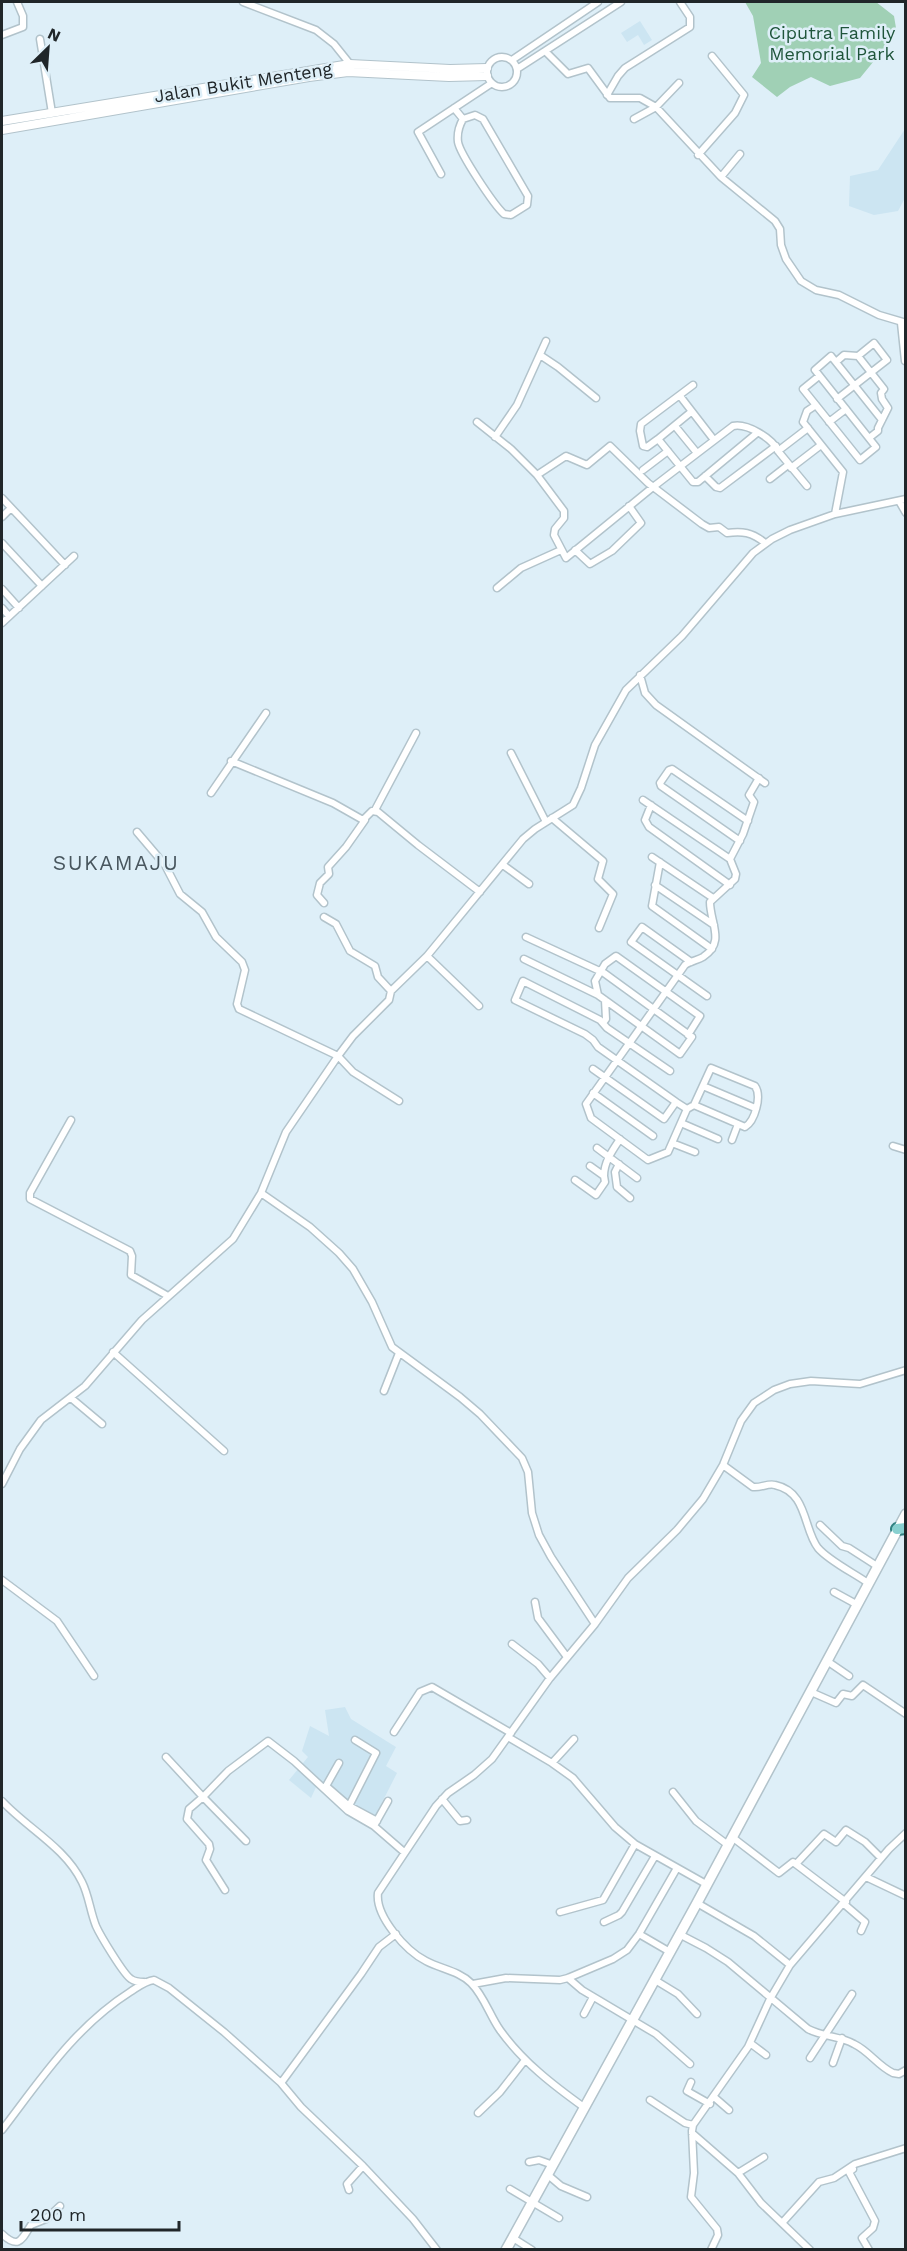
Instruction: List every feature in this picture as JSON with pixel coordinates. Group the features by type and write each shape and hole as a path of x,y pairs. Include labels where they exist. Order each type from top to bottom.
{"main road":[{"path":"506,2250 697,1903 856,1604 901,1529 906,1514"}],"street":[{"path":"2,35 22,27 23,16 17,2"},
{"path":"243,2 316,30 334,44 350,64"},
{"path":"487,72 492,83 501,87 511,84 517,76 517,69 512,60 598,2"},
{"path":"517,69 621,2"},
{"path":"607,95 625,68 690,27 690,17 680,2"},
{"path":"40,39 52,113"},
{"path":"545,51 568,74 588,68 612,99 640,98 656,107 720,177 778,225 786,259 801,281 816,290 839,295 879,315 903,323 905,361"},
{"name":"Jalan Bukit Menteng","path":"487,72 493,59 499,56 512,60"},
{"path":"698,155 730,119 744,95 712,56"},
{"name":"Jalan Bukit Menteng","path":"2,121 350,64 487,72"},
{"name":"Jalan Bukit Menteng","path":"2,130 348,72 449,77 487,72"},
{"path":"441,174 417,134 419,130 492,83"},
{"path":"634,119 656,107 679,83"},
{"path":"454,108 463,119"},
{"path":"475,115 483,118 528,196 527,205 511,215 504,214 495,204 459,145 459,128 463,119 475,115"},
{"path":"720,177 740,154"},
{"path":"495,436 517,405 546,341"},
{"path":"836,362 844,355 858,356 874,343 887,360 837,399"},
{"path":"540,355 596,398"},
{"path":"819,376 803,389 860,460 876,447 846,409 837,399 819,376 814,370 831,356 882,420"},
{"path":"858,356 884,389 881,393 882,399 888,408 878,431 869,438"},
{"path":"691,412 646,447 642,442 640,426 693,386"},
{"path":"680,396 714,440"},
{"path":"816,405 807,411 803,422 843,472 835,514"},
{"path":"830,422 846,409"},
{"path":"477,422 512,449 537,475 565,514 554,531 566,558 653,487 736,425 757,433 777,449 807,486"},
{"path":"675,426 697,453"},
{"path":"705,476 720,488 808,428"},
{"path":"658,439 693,482 698,482 757,433"},
{"path":"770,479 821,445"},
{"path":"537,475 566,456 587,465 610,446 653,487 705,527 719,527 728,533 748,532 765,543"},
{"path":"643,470 668,451"},
{"path":"2,498 65,565"},
{"path":"2,1484 34,1428 91,1379 142,1320 228,1245 261,1193 286,1132 353,1036 389,1000 391,991 427,956 523,839 569,808 576,800 594,745 626,690 682,636 743,563 765,543 790,530 835,514 902,500 906,513"},
{"path":"575,550 590,564 612,551 641,523 629,507"},
{"path":"2,517 11,508"},
{"path":"2,543 42,586"},
{"path":"496,588 521,567 561,550"},
{"path":"2,623 74,556"},
{"path":"2,589 19,608"},
{"path":"2,608 9,616"},
{"path":"640,675 645,693 656,705 765,783"},
{"path":"211,793 266,713"},
{"path":"324,903 317,895 320,883 329,874 328,867 375,810 416,733"},
{"path":"511,753 549,820 603,861 598,879 612,891 613,898 599,928"},
{"path":"231,761 333,803 365,820"},
{"path":"740,841 661,786 660,783 672,769 748,821"},
{"path":"730,859 748,821 754,802 749,795 759,778"},
{"path":"643,800 730,859 736,876 730,885 713,898 710,905 717,939 712,949 703,957 685,965 585,1104 591,1118 648,1160 668,1152 687,1109 694,1105 711,1068 755,1086 759,1092 749,1125 745,1127 694,1105"},
{"path":"651,806 645,820 650,827 730,885"},
{"path":"375,810 480,892"},
{"path":"137,832 165,865 180,894 202,912 216,937 242,962 245,970 237,1008 338,1056 353,1072 399,1101"},
{"path":"652,857 713,898"},
{"path":"660,862 653,908 712,949"},
{"path":"503,865 529,884"},
{"path":"655,885 714,925"},
{"path":"324,917 336,924 350,951 375,966 378,977 391,991"},
{"path":"692,962 645,928 640,927 631,942 707,996"},
{"path":"524,959 598,995 680,1054 692,1037 604,973 526,937"},
{"path":"427,956 479,1006"},
{"path":"598,995 595,981 605,964 616,956 700,1016 688,1035"},
{"path":"670,1071 603,1023 523,981 515,1000 585,1034 617,1060 687,1109"},
{"path":"603,1023 606,1019 605,1000"},
{"path":"593,1069 664,1119 676,1102"},
{"path":"703,1086 755,1108"},
{"path":"593,1093 653,1136"},
{"path":"71,1120 30,1193 30,1199 130,1251 131,1275 168,1296"},
{"path":"681,1123 718,1138"},
{"path":"732,1140 738,1124"},
{"path":"575,1180 596,1195 605,1182 604,1169 609,1156 620,1139"},
{"path":"672,1143 695,1152"},
{"path":"893,1146 906,1150"},
{"path":"597,1148 638,1178"},
{"path":"619,1164 615,1172 617,1188 630,1197"},
{"path":"590,1166 604,1176"},
{"path":"261,1193 293,1214 339,1253 362,1284 389,1342 399,1353 439,1380 480,1414 526,1466 530,1480 532,1513 539,1535 595,1624"},
{"path":"113,1352 224,1451"},
{"path":"384,1391 399,1353"},
{"path":"585,2108 547,2080 525,2060 493,2020 473,1984 461,1976 423,1960 396,1934 378,1908 378,1893 442,1799 485,1765 636,1568 692,1513 723,1465 745,1413 754,1403 774,1390 801,1382 869,1382 906,1370"},
{"path":"71,1398 102,1424"},
{"path":"723,1465 753,1487 774,1484 788,1491 803,1510 819,1549 868,1583"},
{"path":"820,1525 842,1546 877,1566"},
{"path":"2,1580 57,1621 94,1676"},
{"path":"834,1592 856,1604"},
{"path":"535,1602 538,1618 567,1657"},
{"path":"512,1644 538,1664 550,1678"},
{"path":"827,1661 849,1676"},
{"path":"811,1692 836,1702 843,1694 852,1696 863,1685 906,1714"},
{"path":"394,1732 420,1692 432,1687 510,1735 582,1786 615,1827 635,1844 706,1884"},
{"path":"552,1763 574,1739"},
{"path":"349,1806 375,1753 355,1740"},
{"path":"225,1890 206,1860 210,1849 209,1844 187,1819 189,1809 228,1771 268,1741 294,1761 348,1811 375,1824"},
{"path":"166,1757 246,1841"},
{"path":"339,1763 326,1786 375,1824 404,1852"},
{"path":"673,1792 704,1830 749,1848 779,1873 790,1862 796,1864 865,1922 861,1931"},
{"path":"442,1799 460,1821 467,1820"},
{"path":"2,1801 13,1813 39,1833 72,1867 87,1893 97,1928 126,1975 136,1982 154,1980 169,1988 224,2031 281,2083 317,2124 363,2166 413,2219 437,2250"},
{"path":"375,1824 388,1801"},
{"path":"796,1864 824,1833 836,1842 846,1830 865,1842 881,1858"},
{"path":"711,2250 718,2235 717,2229 691,2197 694,2174 693,2129 750,2043 770,1999 790,1965 881,1858 906,1833"},
{"path":"560,1912 603,1899 635,1844"},
{"path":"604,1922 620,1915 655,1856"},
{"path":"473,1984 506,1978 551,1981 568,1978 620,1956 639,1934 677,1868"},
{"path":"866,1877 906,1896"},
{"path":"697,1903 754,1936 790,1965"},
{"path":"281,2083 379,1947 396,1934"},
{"path":"639,1934 670,1952"},
{"path":"679,1934 728,1962 808,2029 824,2035 843,2038 863,2049 890,2072 899,2074 906,2070"},
{"path":"568,1978 593,1997 657,2034 690,2064"},
{"path":"655,1980 678,1994 697,2014"},
{"path":"2,2130 74,2038 108,2007 146,1982"},
{"path":"810,2058 852,1994"},
{"path":"584,2014 593,1997"},
{"path":"833,2062 843,2038"},
{"path":"750,2043 766,2055"},
{"path":"478,2113 500,2092 525,2060"},
{"path":"691,2082 687,2091 729,2110"},
{"path":"650,2100 693,2129 738,2173 761,2202 810,2250"},
{"path":"782,2223 799,2207 817,2183 834,2178 863,2162 906,2148"},
{"path":"738,2173 764,2157"},
{"path":"529,2162 539,2160 553,2165"},
{"path":"863,2162 849,2172 875,2222 873,2228 862,2238 869,2250"},
{"path":"349,2190 347,2184 363,2166"},
{"path":"548,2175 561,2186 587,2197"},
{"path":"510,2189 559,2218"},
{"path":"2,2234 10,2241 18,2242 25,2237 33,2223 46,2219 60,2206"},
{"path":"513,2238 532,2250"}],"shaded area":[{"path":"640,21 652,40 644,45 638,35 627,42 621,33"},
{"path":"905,129 905,198 898,211 874,215 849,206 850,176 878,170"},
{"path":"345,1707 351,1719 396,1747 386,1766 397,1773 371,1824 317,1785 311,1798 289,1780 308,1757 302,1751 310,1726 329,1736 325,1710"}],"green space":[{"name":"Ciputra Family Memorial Park","path":"745,2 876,2 894,16 896,28 887,45 860,78 830,86 811,77 790,87 777,97 752,77 761,63 753,16"}],"district":[{"name":"SUKAMAJU","path":"116,862"}]}
